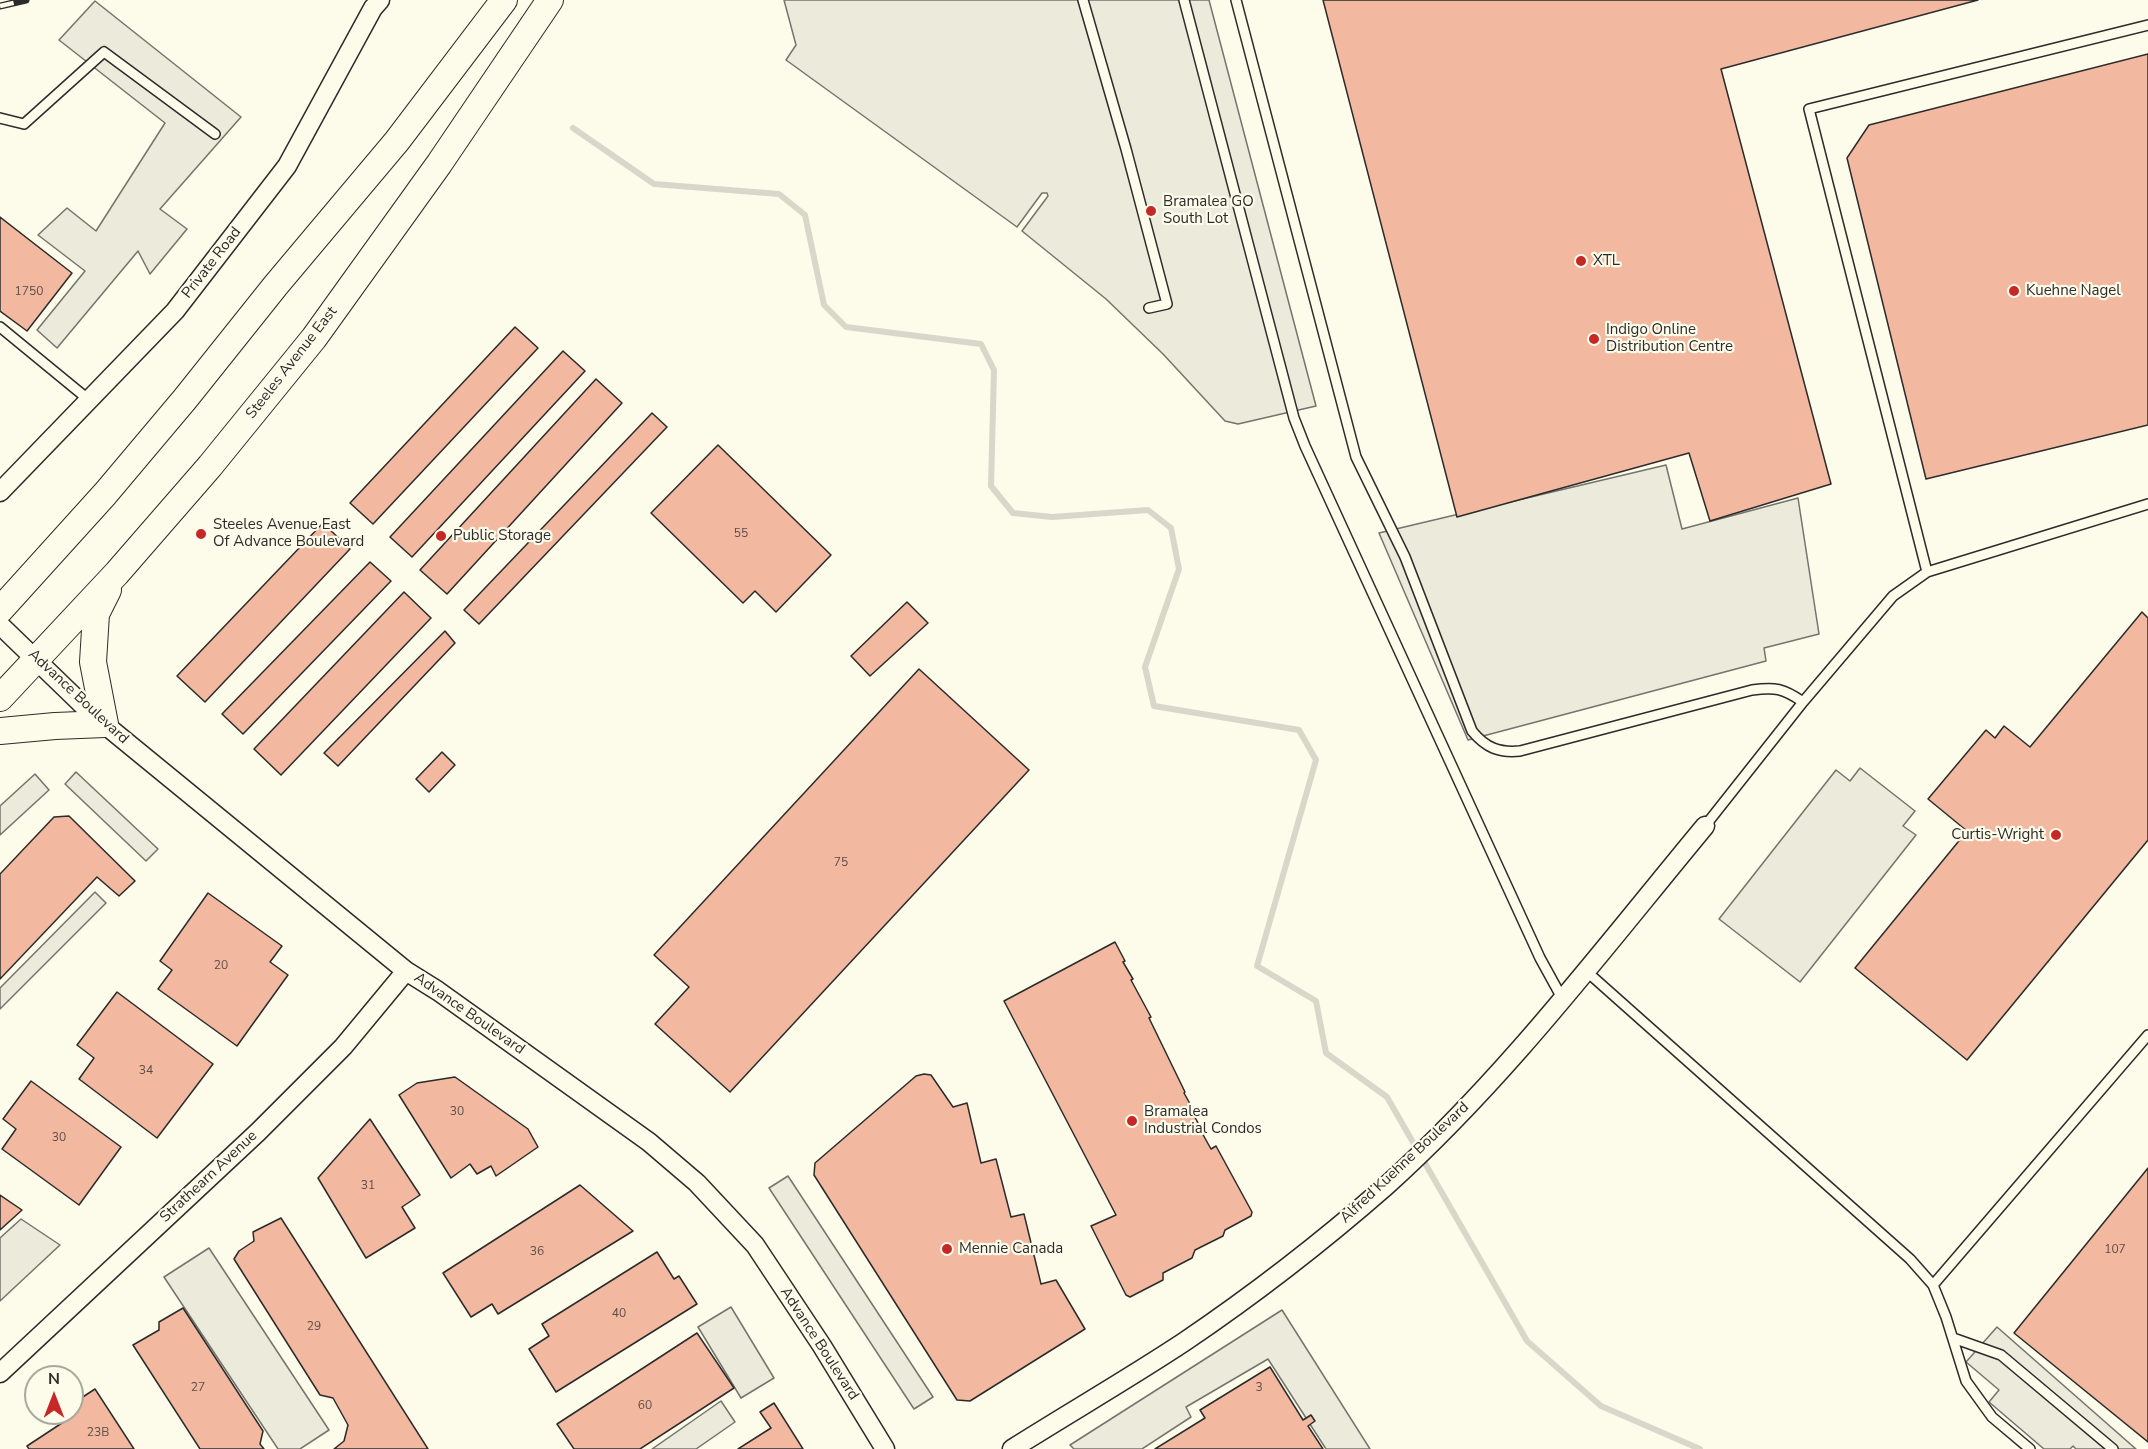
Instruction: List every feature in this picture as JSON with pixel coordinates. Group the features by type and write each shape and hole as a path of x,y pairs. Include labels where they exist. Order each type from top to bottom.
{"main road":[{"path":"0,610 105,494 185,399 276,285 397,141 504,0"},
{"name":"Steeles Avenue East","path":"0,698 117,573 210,466 314,338 439,164 550,0"},
{"path":"0,731 44,726 105,724 93,662 96,614 117,573"}],"street":[{"name":"Private Road","path":"0,492 175,311 287,166 373,8 380,0"},
{"name":"Advance Boulevard","path":"0,625 105,724 406,970 649,1142 698,1183 755,1245 822,1346 885,1449"},
{"name":"Alfred Kuehne Boulevard","path":"1012,1449 1183,1342 1293,1264 1387,1185 1450,1123 1521,1046 1705,826"},
{"name":"Strathearn Avenue","path":"0,1373 258,1132 343,1047 406,970"}],"lane":[{"path":"1083,0 1167,304 1149,308"},
{"path":"1184,0 1294,418 1520,914 1562,998"},
{"path":"1236,0 1356,457 1406,557 1472,731 1481,742 1493,749 1514,752 1752,690 1775,687 1792,694 1803,702"},
{"path":"1927,572 1809,110 2148,25"},
{"path":"0,118 24,124 104,52 215,134"},
{"path":"0,327 89,400"},
{"path":"1705,826 1803,702 1893,596 1927,572 2148,504"},
{"path":"1585,970 1910,1259 1933,1285 1966,1381 1992,1417 2030,1449"},
{"path":"1933,1285 2148,1035"},
{"path":"1953,1338 2001,1355 2113,1449"}],"shaded area":[{"name":"Bramalea GO South Lot","path":"784,0 1209,0 1316,406 1238,424 1225,421 1163,354 1106,299 1022,231 1048,196 1047,193 1042,193 1017,227 786,60 796,45"},
{"path":"95,1 241,117 160,209 187,229 150,274 138,251 57,348 37,330 85,271 38,235 67,208 96,231 165,123 59,40"},
{"path":"1666,465 1682,529 1798,498 1819,634 1764,648 1766,661 1468,740 1379,533"},
{"path":"1860,768 1915,811 1903,826 1916,835 1800,982 1719,919 1836,770 1850,781"},
{"path":"76,772 158,849 146,861 65,784"},
{"path":"35,774 49,790 0,835 0,806"},
{"path":"95,892 106,903 0,1009 0,988"},
{"path":"788,1176 933,1397 914,1409 769,1188"},
{"path":"21,1219 60,1245 0,1301 0,1238"},
{"path":"209,1248 329,1430 300,1449 278,1449 164,1277"},
{"path":"731,1307 774,1378 741,1398 698,1327"},
{"path":"1282,1310 1370,1449 1326,1449 1268,1359 1186,1407 1191,1417 1142,1449 1074,1449 1070,1445"},
{"path":"1997,1327 2136,1449 2076,1449 2073,1446 2070,1449 2044,1449 1989,1402 1999,1390 1966,1362"},
{"path":"721,1401 735,1422 696,1449 652,1449"}],"building":[{"name":"XTL","path":"1323,0 1978,0 1721,69 1831,484 1710,521 1689,453 1457,517"},
{"name":"Kuehne Nagel","path":"2148,54 2148,425 1926,479 1847,158 1869,125"},
{"path":"0,217 72,273 27,331 0,311"},
{"path":"515,327 538,348 373,524 350,503"},
{"path":"563,351 585,371 412,557 390,537"},
{"path":"596,379 622,403 447,594 420,570"},
{"path":"652,413 667,427 479,624 464,610"},
{"path":"718,445 831,555 776,612 755,591 743,603 651,513"},
{"path":"323,523 350,549 205,702 177,676"},
{"path":"370,562 391,581 243,734 222,714"},
{"path":"404,592 431,618 281,775 254,749"},
{"path":"907,602 928,623 870,676 851,656"},
{"name":"Curtis-Wright","path":"2142,612 2148,618 2148,840 1967,1060 1855,968 1967,831 1928,799 1986,730 1995,738 2004,726 2030,747"},
{"path":"445,631 455,643 338,766 324,753"},
{"path":"919,669 1029,770 730,1092 655,1024 689,987 654,955"},
{"path":"442,752 455,765 429,792 416,779"},
{"path":"69,816 135,881 119,896 97,877 0,979 0,874 54,817"},
{"path":"208,893 282,946 270,962 288,975 237,1046 158,989 172,970 160,961"},
{"name":"Bramalea Industrial Condos","path":"1115,942 1194,1111 1192,1112 1201,1131 1211,1149 1216,1146 1252,1212 1251,1216 1225,1230 1223,1236 1195,1250 1192,1258 1163,1273 1163,1280 1130,1297 1126,1295 1091,1226 1116,1215 1004,1001"},
{"path":"117,992 213,1064 157,1138 79,1079 94,1058 77,1045"},
{"name":"Mennie Canada","path":"931,1075 953,1107 967,1103 981,1163 996,1159 1011,1217 1024,1214 1041,1284 1056,1280 1085,1329 970,1401 957,1400 814,1175 815,1163 916,1076"},
{"path":"455,1077 528,1129 538,1147 496,1176 491,1166 477,1174 470,1164 451,1178 399,1095 417,1083"},
{"path":"31,1081 121,1147 79,1205 2,1149 16,1129 3,1119"},
{"path":"370,1119 420,1195 402,1207 415,1228 366,1258 318,1178"},
{"path":"2148,1168 2148,1442 2014,1333"},
{"path":"580,1185 633,1231 498,1314 492,1304 471,1317 443,1273"},
{"path":"0,1195 22,1210 0,1230"},
{"path":"281,1218 428,1449 334,1449 344,1441 348,1425 333,1398 320,1395 234,1259 239,1251 254,1241 253,1232"},
{"path":"657,1252 674,1279 679,1276 697,1304 556,1392 529,1349 549,1336 542,1324"},
{"path":"183,1308 263,1431 260,1444 264,1449 200,1449 133,1345 159,1330 159,1322"},
{"path":"697,1333 734,1388 640,1449 574,1449 557,1424"},
{"path":"1270,1367 1303,1420 1311,1415 1315,1421 1308,1426 1323,1449 1155,1449 1205,1418 1200,1410"},
{"path":"95,1389 134,1449 29,1449 27,1446 59,1425 84,1425 84,1396"},
{"path":"774,1403 803,1449 738,1449 771,1428 760,1412"}],"waterway":[{"path":"573,128 654,184 779,194 805,215 824,305 846,327 981,344 994,370 991,486 1013,513 1052,517 1148,510 1171,528 1179,569 1145,667 1154,706 1299,730 1316,760 1257,966 1316,1001 1326,1053 1387,1097 1527,1341 1601,1406 1700,1449"}],"railway":[{"path":"0,6 26,0"}],"place":[{"name":"Bramalea GO South Lot","path":"1151,211"},
{"name":"XTL","path":"1581,261"},
{"name":"Kuehne Nagel","path":"2014,291"},
{"name":"Indigo Online Distribution Centre","path":"1594,339"},
{"name":"Steeles Avenue East Of Advance Boulevard","path":"201,534"},
{"name":"Public Storage","path":"441,536"},
{"name":"Curtis-Wright","path":"2056,835"},
{"name":"Bramalea Industrial Condos","path":"1132,1121"},
{"name":"Mennie Canada","path":"947,1249"}]}
